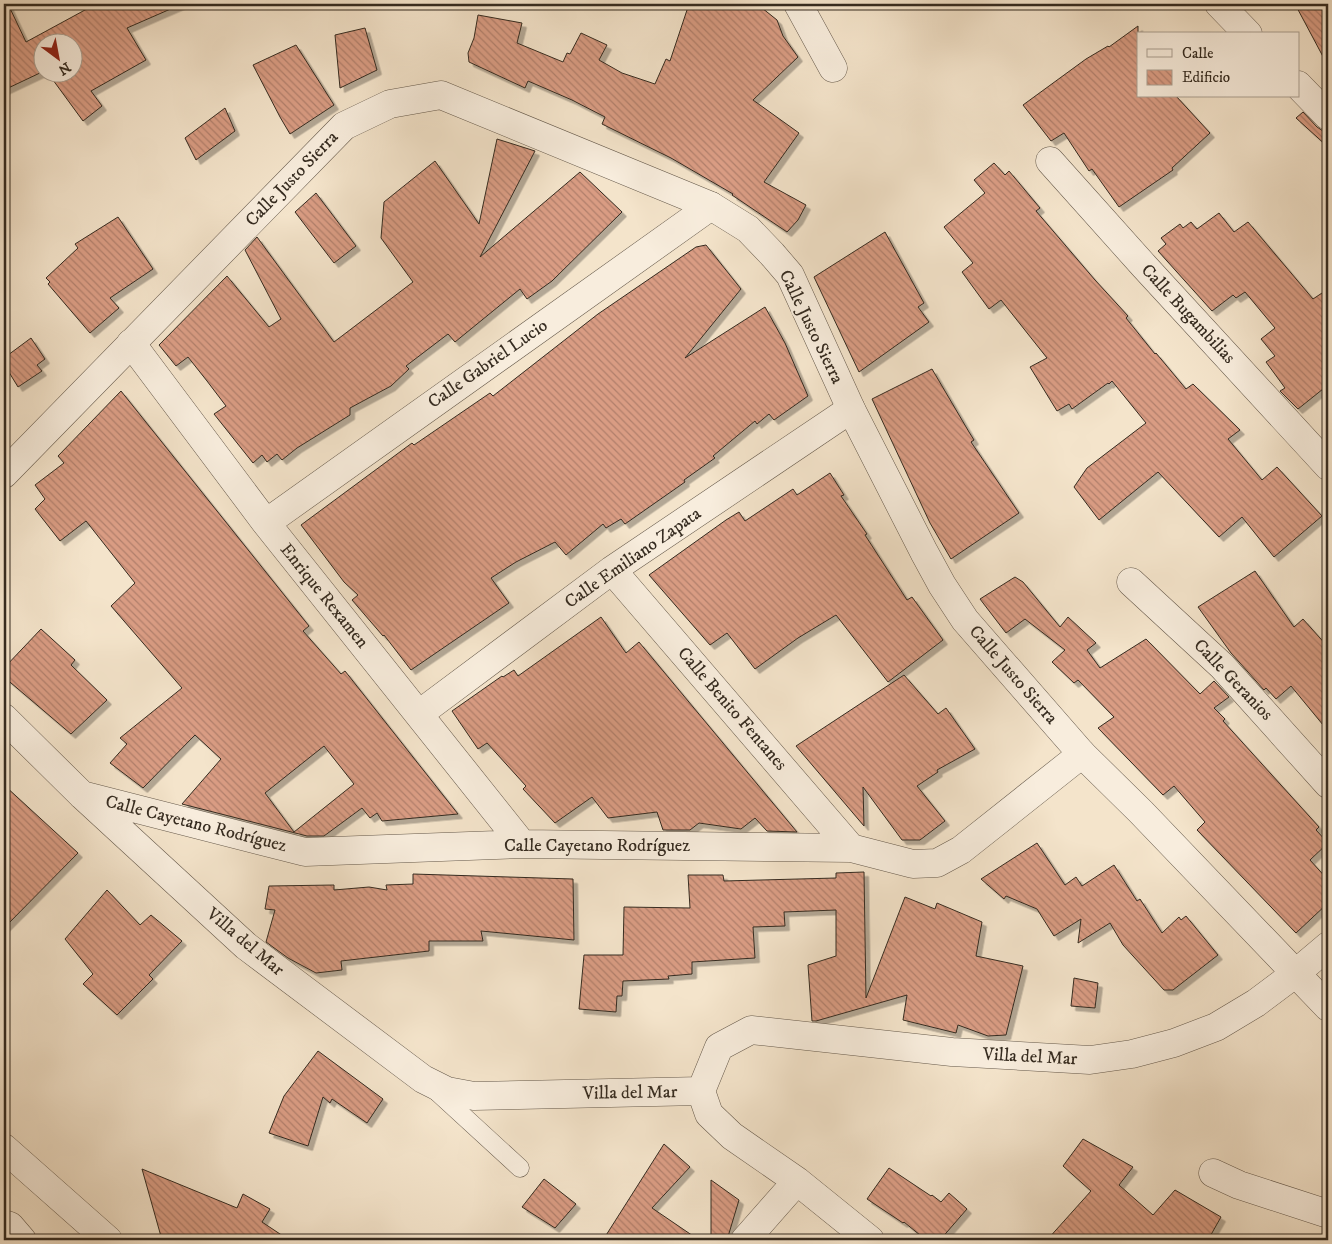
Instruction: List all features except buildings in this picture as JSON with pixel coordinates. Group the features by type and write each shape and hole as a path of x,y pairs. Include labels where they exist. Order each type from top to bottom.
{"street":[{"path":"798,4 833,68"},
{"path":"1219,4 1246,32"},
{"path":"1300,87 1328,116"},
{"name":"Calle Justo Sierra","path":"4,474 344,126 390,104 441,95 711,206 748,229 790,276 851,409 928,560 965,620 1082,754 1141,812 1328,1007"},
{"name":"Calle Bugambilias","path":"1050,161 1328,466"},
{"name":"Calle Gabriel Lucio","path":"266,523 711,206"},
{"name":"Enrique Rexamen","path":"131,343 266,523 522,844"},
{"name":"Calle Emiliano Zapata","path":"419,714 612,570 851,409"},
{"name":"Calle Benito Fentanes","path":"612,570 851,848"},
{"name":"Calle Geranios","path":"1132,582 1222,666 1328,784"},
{"name":"Villa del Mar","path":"4,718 82,795 246,946 423,1079 447,1091 474,1096 701,1091 719,1047 751,1030 952,1052 1090,1060 1132,1054 1174,1043 1216,1027 1256,1003 1328,946"},
{"name":"Calle Cayetano Rodríguez","path":"82,795 304,852 522,844 851,848 913,864 937,863 961,850 1082,754"},
{"path":"701,1091 709,1114 732,1136 797,1181 870,1240"},
{"path":"4,1148 108,1240"},
{"path":"1213,1172 1239,1185 1328,1214"},
{"path":"745,1240 797,1181"},
{"path":"4,1224 10,1226 22,1240"}],"lane":[{"path":"423,1079 520,1168"}]}
